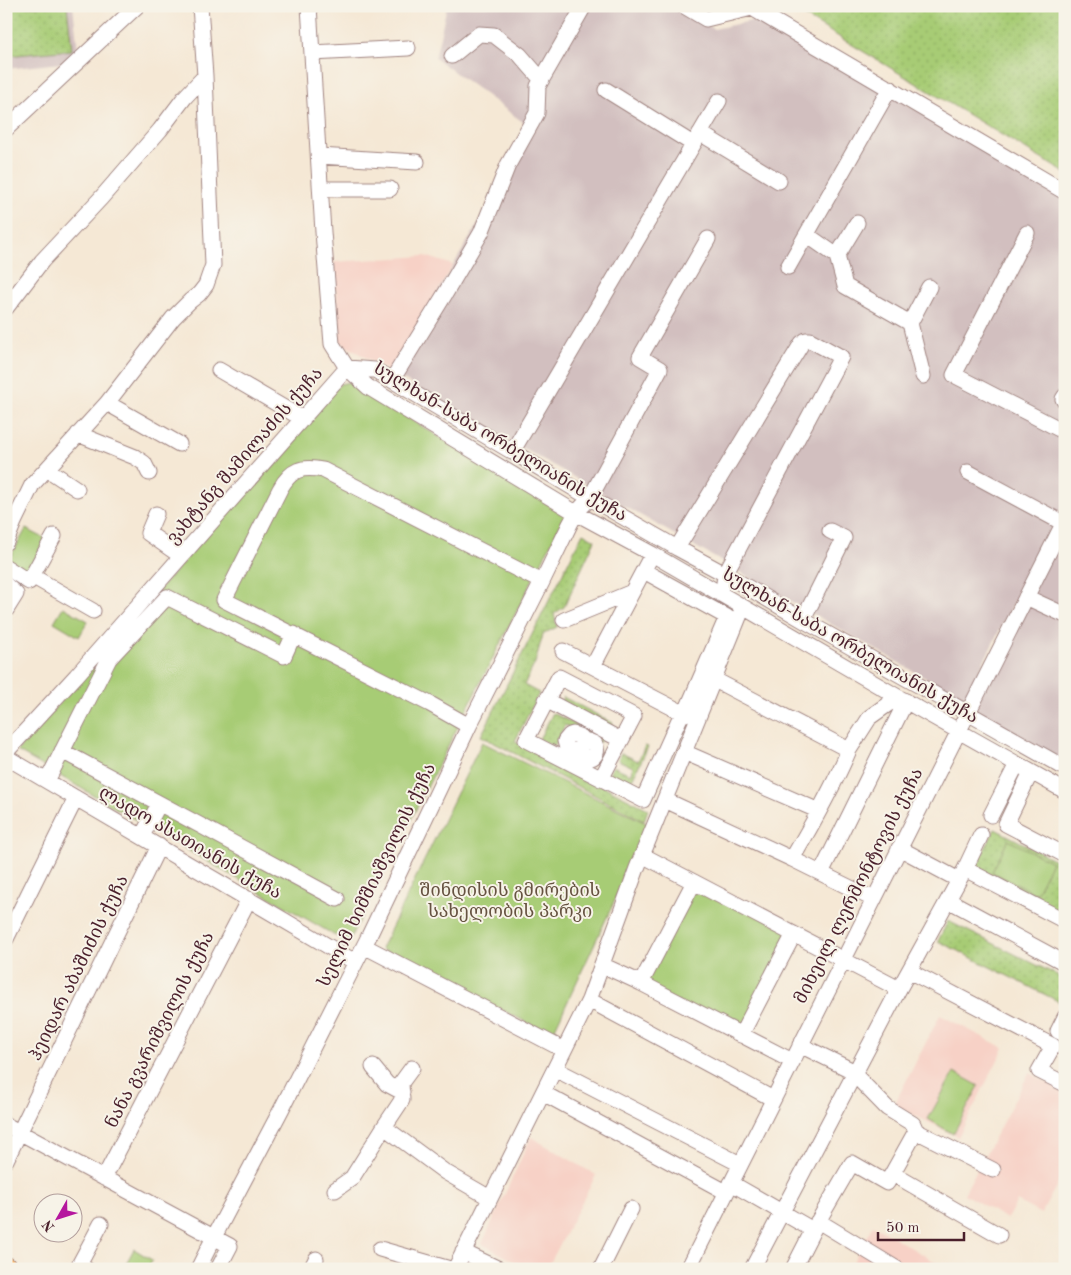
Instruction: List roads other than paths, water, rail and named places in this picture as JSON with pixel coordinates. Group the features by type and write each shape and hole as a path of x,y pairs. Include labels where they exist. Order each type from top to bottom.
{"street":[{"path":"6,129 137,6"},
{"path":"6,542 32,485 107,403 173,318 200,294 206,285 213,265 200,6"},
{"name":"ვახტანგ შამილაძის ქუჩა","path":"6,752 76,676 347,368 332,344 309,6"},
{"path":"392,380 481,233 508,166 536,113 538,86 541,79 584,6"},
{"path":"684,6 706,19 752,8 1065,192"},
{"path":"452,56 479,34 494,35 520,55 541,79"},
{"path":"312,53 408,48"},
{"path":"6,308 42,262 107,191 160,130 185,97 205,76"},
{"path":"788,267 890,88"},
{"path":"606,90 779,181"},
{"path":"512,452 719,101"},
{"path":"319,156 417,162"},
{"path":"321,189 390,189"},
{"path":"837,256 857,223"},
{"path":"1027,233 954,375 1065,432"},
{"path":"806,235 837,256 845,286 910,323"},
{"name":"სელიმ ხიმშიაშვილის ქუჩა","path":"198,1269 364,946 469,726 576,512 590,498 660,369 640,357 708,238"},
{"path":"923,376 910,323 930,287"},
{"path":"677,548 802,343 810,340 841,357 725,574 722,594"},
{"name":"სულხან-საბა ორბელიანის ქუჩა","path":"347,368 375,370 590,498 1065,768"},
{"name":"სულხან-საბა ორბელიანის ქუჩა","path":"347,368 368,387 576,512 1065,791"},
{"path":"219,370 302,419"},
{"path":"107,403 179,444"},
{"path":"78,434 135,457 144,463 149,473"},
{"path":"208,618 224,600 285,480 295,471 309,467 323,470 542,582"},
{"path":"46,469 77,489"},
{"path":"968,472 1064,522"},
{"path":"156,514 148,533 181,556"},
{"name":"მიხეილ ლერმონტოვის ქუჩა","path":"688,1269 873,898 1064,522"},
{"path":"803,620 844,538 830,531"},
{"path":"6,567 29,582 54,536"},
{"path":"593,666 660,538"},
{"path":"601,779 634,716 559,677 526,740 601,779 643,800 682,713 685,714 727,617 644,571"},
{"path":"32,576 93,611"},
{"path":"6,585 16,594 6,610"},
{"path":"564,620 632,592"},
{"path":"47,780 109,659 167,597 284,656 294,634"},
{"path":"1026,597 1065,615"},
{"path":"224,600 294,634 469,726"},
{"path":"455,1269 590,1000 642,855 743,606"},
{"path":"563,651 682,713"},
{"path":"76,676 93,691"},
{"path":"713,679 849,750"},
{"path":"792,858 820,811 849,750 870,718 902,699"},
{"path":"821,873 902,699"},
{"path":"546,700 621,740"},
{"path":"581,746 581,755 584,758 592,758 595,755 610,763"},
{"path":"62,751 337,899"},
{"path":"684,752 820,811"},
{"name":"ლადო ასათიანის ქუჩა","path":"6,757 355,962"},
{"path":"991,816 1017,764"},
{"path":"1031,772 1006,824 1065,855"},
{"path":"6,940 76,798"},
{"path":"665,800 792,858 873,898"},
{"path":"142,836 159,804"},
{"path":"752,1269 981,835"},
{"name":"ჰეიდარ აბაშიძის ქუჩა","path":"6,1160 158,846"},
{"path":"899,848 962,874 1065,921"},
{"path":"642,855 899,989"},
{"path":"641,983 694,882"},
{"name":"ნანა გვარიშვილის ქუჩა","path":"104,1178 248,899"},
{"path":"948,900 1065,964"},
{"path":"741,1035 794,934"},
{"path":"364,946 564,1050"},
{"path":"602,965 641,983 792,1061"},
{"path":"909,971 1052,1046 1039,1071 1065,1084"},
{"path":"590,1000 773,1099"},
{"path":"1065,1017 1058,1031 1065,1034"},
{"path":"800,1045 849,1069 887,1108 913,1124 916,1131 993,1170"},
{"path":"372,1067 387,1084 402,1092"},
{"path":"335,1190 352,1178 402,1100 402,1083 412,1068"},
{"path":"555,1069 740,1164"},
{"path":"543,1093 729,1187 816,1226 897,1269"},
{"path":"6,1125 230,1246 218,1269"},
{"path":"384,1128 444,1172 490,1198"},
{"path":"793,1269 852,1164 887,1184 916,1131"},
{"path":"892,1174 999,1235"},
{"path":"601,1269 632,1208"},
{"path":"80,1268 100,1224"},
{"path":"380,1249 450,1269"},
{"path":"463,1252 499,1269"}],"park label":[{"name":"შინდისის გმირების სახელობის პარკი","path":"510,901"}]}
